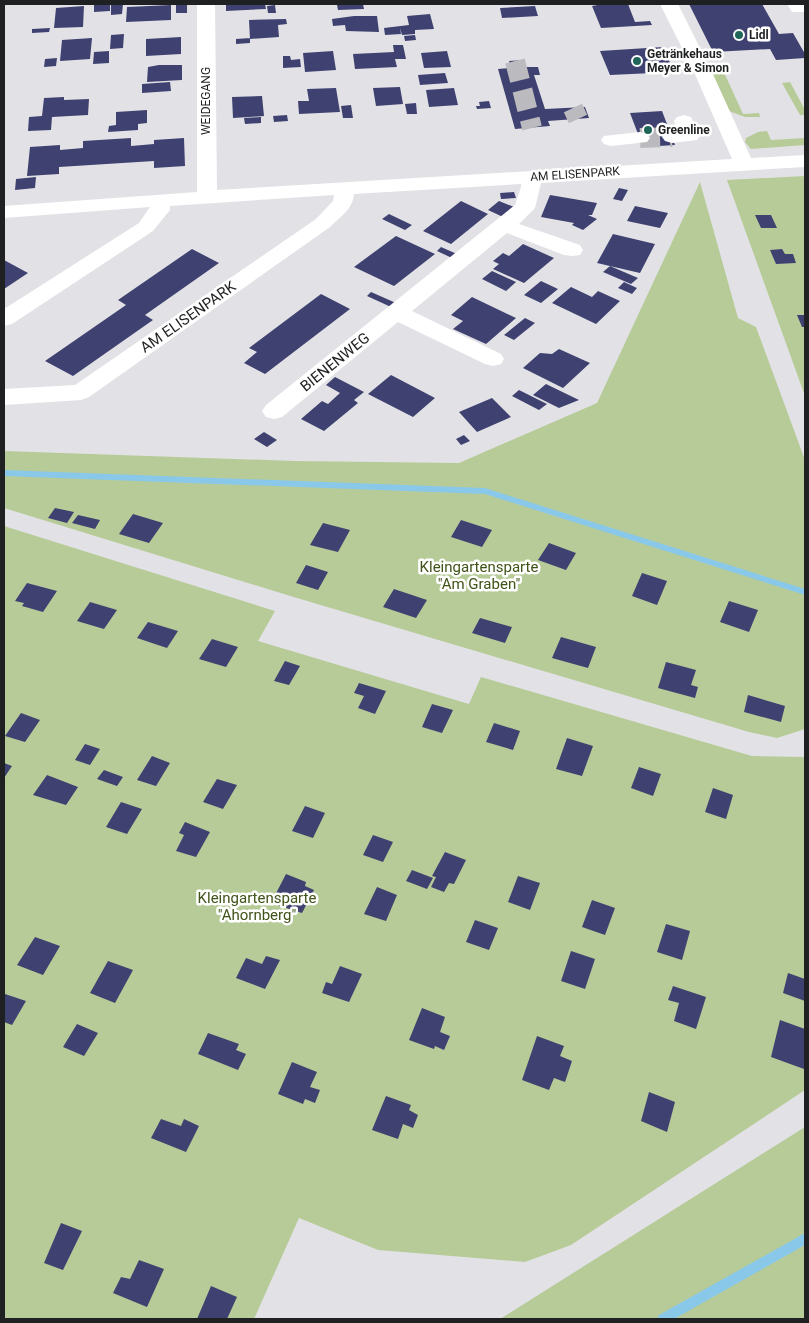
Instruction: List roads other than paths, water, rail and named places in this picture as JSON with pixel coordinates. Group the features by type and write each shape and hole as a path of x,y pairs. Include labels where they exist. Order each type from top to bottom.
{"street":[{"name":"WEIDEGANG","path":"206,4 207,197"},
{"path":"669,4 703,72 744,164"},
{"path":"796,4 798,8 805,7"},
{"path":"608,132 637,131"},
{"name":"AM ELISENPARK","path":"4,212 345,188 805,161"},
{"name":"BIENENWEG","path":"274,411 524,208 531,188 530,177"},
{"name":"AM ELISENPARK","path":"4,397 81,392 323,223 343,203 345,188"},
{"path":"4,319 146,227 160,210 160,201"},
{"path":"503,225 572,250"},
{"path":"396,312 493,360"}],"waterway":[{"path":"4,473 485,491 805,592"},
{"path":"663,1319 805,1239"}],"tunnel":[{"path":"515,61 532,128"},
{"path":"573,108 578,119"},
{"path":"640,138 672,137"}],"place":[{"name":"Lidl","path":"739,35"},
{"name":"Getränkehaus Meyer & Simon","path":"637,61"},
{"name":"Greenline","path":"648,130"}],"park label":[{"name":"Kleingartensparte \"Am Graben\"","path":"479,576"},
{"name":"Kleingartensparte \"Ahornberg\"","path":"257,906"}]}
